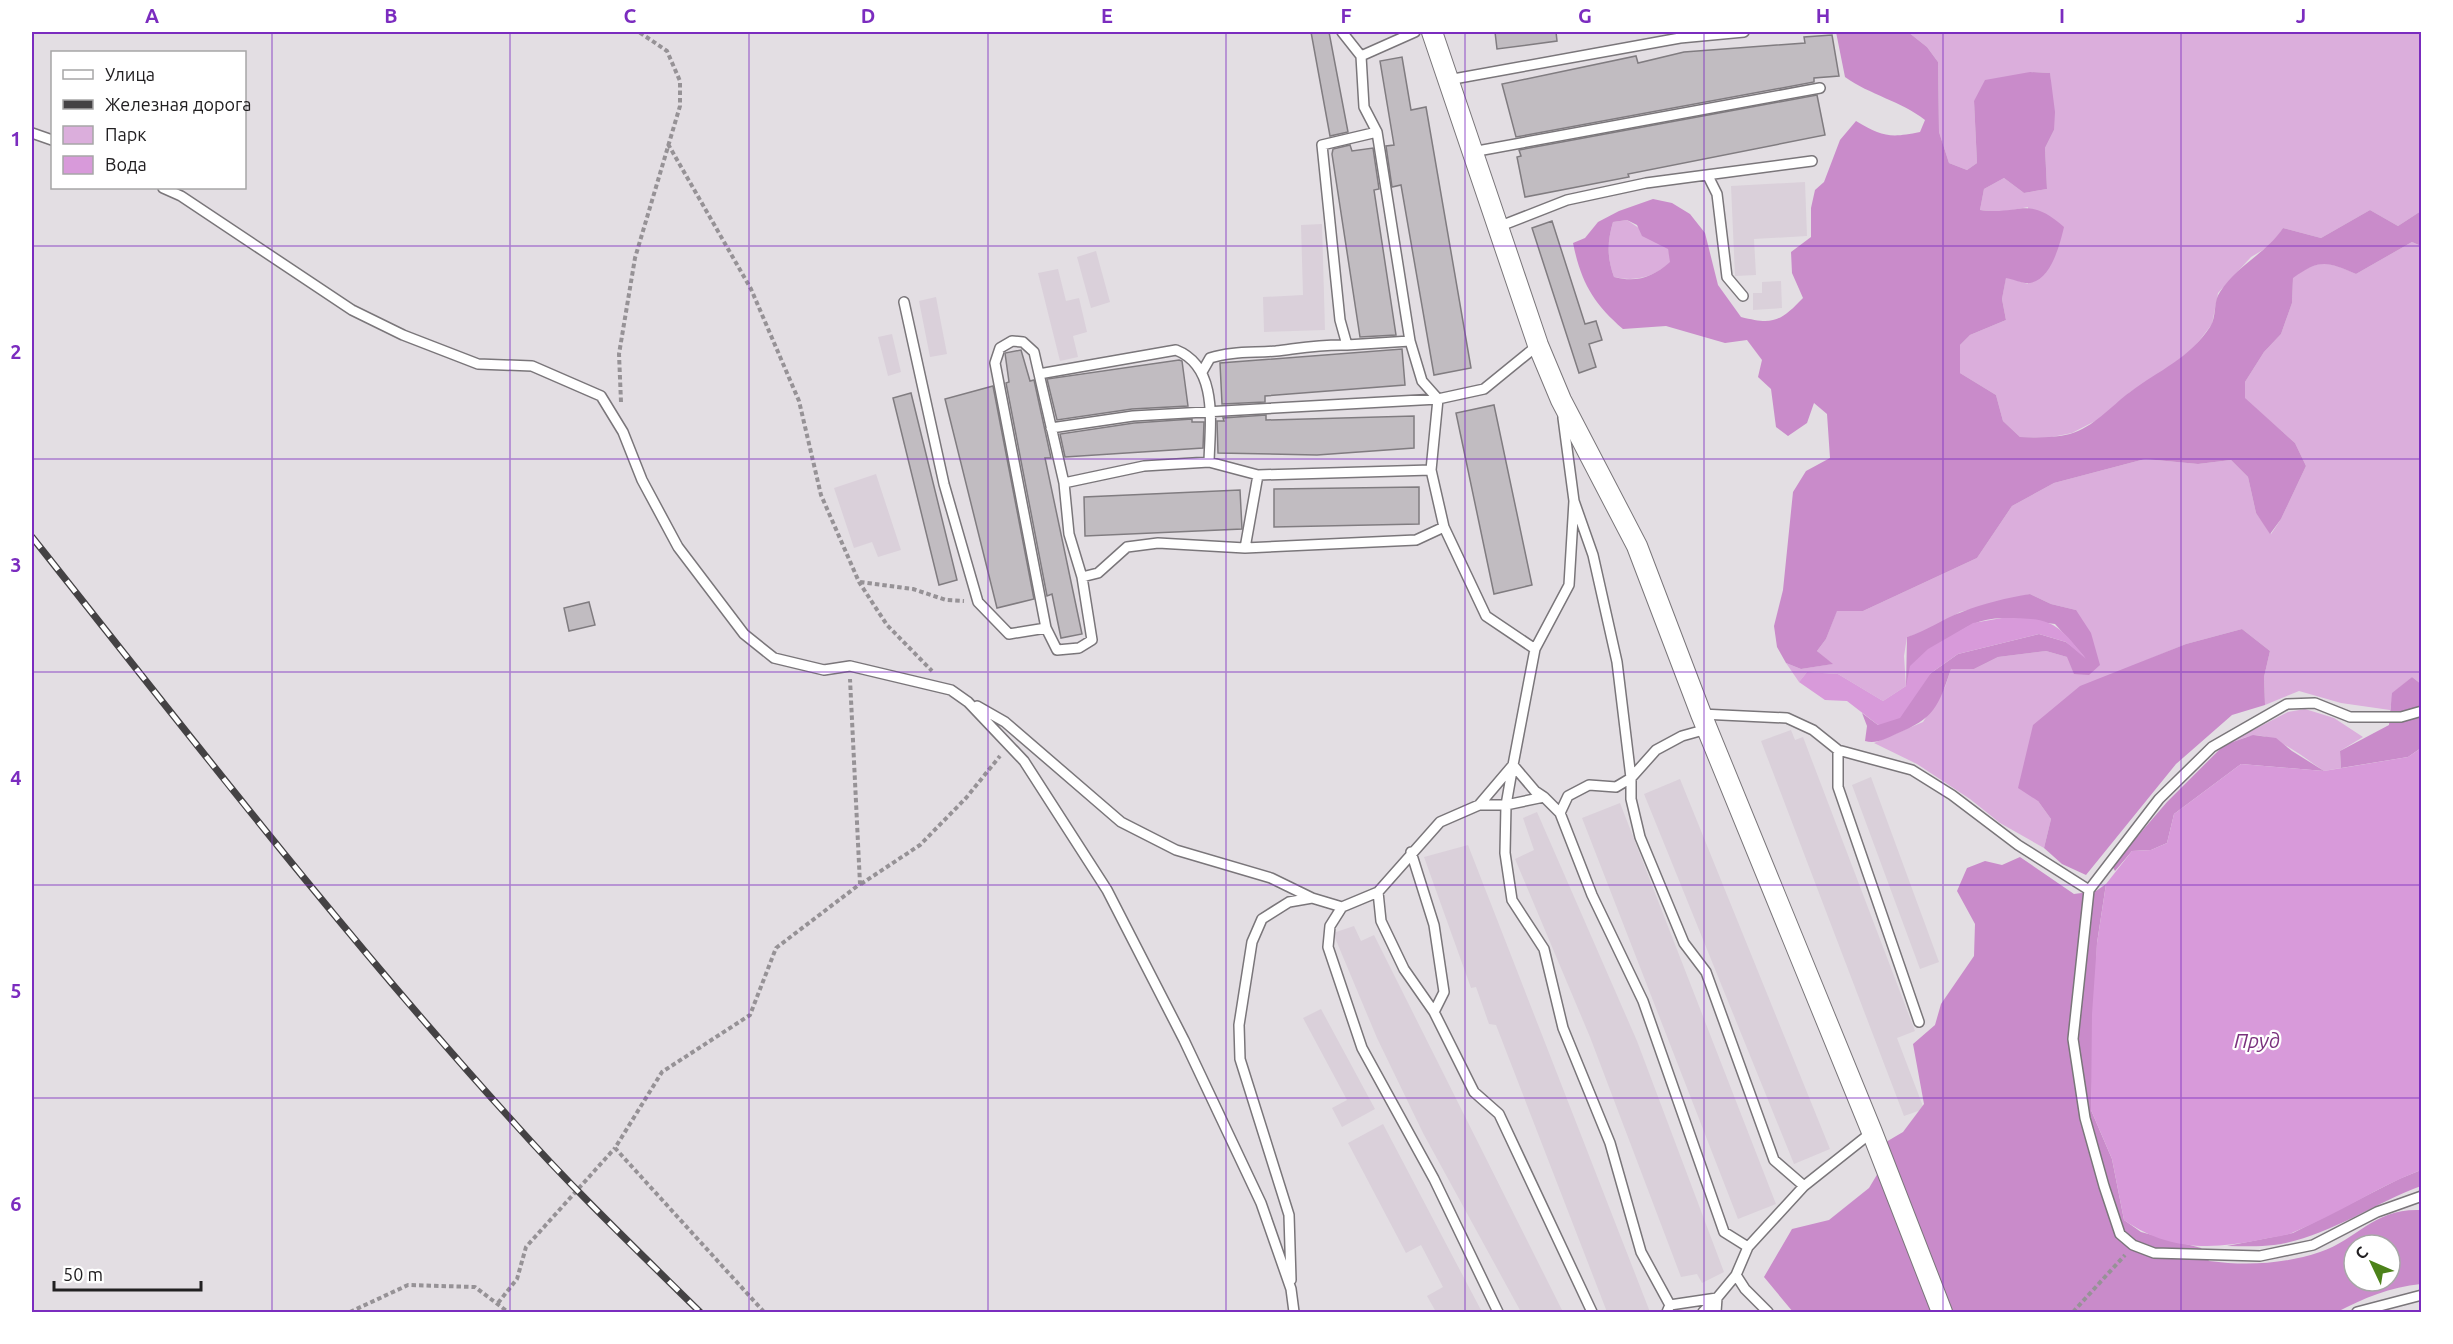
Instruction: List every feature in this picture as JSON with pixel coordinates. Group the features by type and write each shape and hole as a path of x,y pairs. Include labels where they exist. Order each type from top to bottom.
{"street":[{"path":"1432,32 1538,345 1562,400 1637,546 1704,721 1872,1132 1942,1312"}],"lane":[{"path":"1342,32 1361,56 1364,107 1377,132 1410,341 1422,381 1438,399 1431,470 1444,527 1486,616 1535,649"},
{"path":"1361,56 1415,32"},
{"path":"1448,80 1680,38 1744,32"},
{"path":"1472,152 1820,87"},
{"path":"1347,345 1340,320 1322,145 1377,132"},
{"path":"32,133 51,140"},
{"path":"1498,227 1567,200 1646,183 1812,161"},
{"path":"1708,176 1717,194 1726,277 1743,297"},
{"path":"165,189 181,196 352,310 404,335 478,364 532,366 601,396 622,432 642,480 678,547 744,634 774,658 824,669 850,666 951,690 1005,722 1121,822 1176,849 1271,878 1312,898 1342,907"},
{"path":"904,302 944,484 978,602 1009,634 1046,628"},
{"path":"1012,341 1023,342 1034,352 1051,428 1064,483 1069,534 1082,577 1092,640 1079,648 1057,650 1046,628 995,363 1000,348 1012,341"},
{"path":"1202,372 1210,358 1223,354 1275,351 1317,344 1347,345 1410,341"},
{"path":"1051,428 1133,416 1438,399 1484,389 1538,345"},
{"path":"1039,374 1176,350 1189,355 1202,372 1210,399 1209,462"},
{"path":"1562,400 1574,501 1569,585 1535,649 1513,765 1506,805 1505,854 1512,900 1544,949 1563,1028 1610,1143 1641,1252 1668,1309 1717,1298"},
{"path":"1064,483 1144,466 1209,462 1258,475 1431,470"},
{"path":"1245,548 1258,475"},
{"path":"1574,501 1593,555 1617,662 1631,778 1631,799 1640,837 1684,943 1707,972 1774,1160 1804,1186"},
{"path":"1082,577 1098,573 1127,547 1158,543 1245,548 1416,540 1444,527"},
{"path":"969,702 1024,761 1107,890 1184,1040 1261,1203 1291,1289"},
{"path":"2421,711 2401,717 2350,717 2315,703 2287,704 2212,747 2159,799 2089,890 2073,1039 2085,1118 2104,1186 2120,1234 2133,1245 2154,1253 2260,1256 2313,1245 2377,1212 2421,1196"},
{"path":"1560,813 1568,796 1589,785 1616,787 1631,778 1656,750 1704,721 1787,718 1813,730 1838,750 1912,770 1952,795 2018,845 2089,890"},
{"path":"1838,750 1838,786 1918,1022"},
{"path":"1513,765 1560,813 1592,895 1643,1001 1724,1232 1748,1247"},
{"path":"1479,805 1513,765"},
{"path":"1498,1312 1434,1179 1362,1048 1328,947 1330,926 1342,907 1378,892 1411,852 1440,822 1479,805 1506,805 1544,797"},
{"path":"1411,852 1434,925 1444,992 1434,1012"},
{"path":"1378,892 1381,921 1404,969 1434,1012 1473,1092 1499,1114 1592,1312"},
{"path":"1294,1312 1291,1289 1289,1215 1240,1059 1239,1025 1252,942 1263,919 1289,902 1312,898"},
{"path":"1703,1312 1736,1275 1748,1247 1804,1186 1872,1132"},
{"path":"1736,1275 1745,1289 1768,1312"},
{"path":"2357,1312 2421,1295"},
{"path":"1716,1312 1717,1298"}],"path":[{"path":"622,432 619,354 635,258 680,106 680,81 667,51 639,32"},
{"path":"668,144 751,289 799,400 822,495 859,582 887,625 951,690"},
{"path":"859,582 913,589 946,600 978,602"},
{"path":"850,666 860,884"},
{"path":"498,1303 517,1279 526,1247 615,1148 662,1072 750,1015 776,948 860,884 920,845 966,798 1009,744"},
{"path":"615,1148 764,1312"},
{"path":"2073,1312 2133,1245"},
{"path":"350,1312 408,1285 475,1287 508,1312"}],"shaded area":[{"path":"1836,32 1908,32 1927,47 1938,62 1939,132 1949,163 1967,170 1977,163 1974,101 1985,80 2030,72 2050,73 2055,112 2054,130 2045,148 2047,189 2024,193 2004,178 1984,189 1980,210 2005,211 2023,208 2041,211 2064,227 2057,251 2049,268 2037,280 2027,283 2006,278 2002,299 2006,320 1970,335 1960,345 1960,373 1996,395 2003,421 2020,437 2051,437 2079,431 2094,422 2130,392 2183,356 2210,327 2214,319 2218,296 2227,283 2243,266 2269,245 2283,228 2321,238 2370,210 2398,226 2421,211 2421,246 2412,242 2356,274 2337,266 2323,264 2310,268 2293,278 2292,303 2281,334 2264,352 2245,382 2245,398 2295,443 2306,466 2281,519 2270,534 2256,513 2248,477 2231,460 2198,464 2145,459 2054,483 2012,506 1977,558 1863,611 1837,611 1826,639 1817,651 1833,664 1801,669 1786,663 1777,647 1774,626 1783,590 1793,492 1806,471 1830,458 1827,414 1814,403 1807,423 1788,436 1776,427 1771,389 1758,377 1762,360 1747,340 1725,343 1666,326 1623,329 1596,301 1590,291 1580,269 1573,243 1585,238 1598,222 1619,211 1653,199 1672,203 1690,214 1705,233 1718,285 1741,317 1769,321 1782,317 1803,298 1792,273 1791,252 1811,237 1811,208 1815,190 1824,182 1840,140 1856,121 1880,133 1901,135 1920,132 1925,120 1916,113 1845,77","holes":["1627,220 1637,225 1642,236 1668,249 1670,262 1657,272 1637,279 1614,277 1609,250 1613,222"]},
{"path":"1805,182 1807,236 1754,239 1756,275 1735,276 1731,186"},
{"path":"1322,224 1325,330 1264,332 1263,297 1303,295 1301,225"},
{"path":"1096,251 1110,302 1091,308 1077,257"},
{"path":"1058,269 1066,301 1079,298 1087,332 1073,336 1078,357 1060,361 1038,273"},
{"path":"1781,281 1782,308 1753,310 1753,293 1762,293 1762,282"},
{"path":"936,297 947,354 930,357 919,301"},
{"path":"892,334 901,372 888,376 878,337"},
{"path":"876,474 901,550 878,557 872,542 854,548 834,488"},
{"path":"2030,594 2051,604 2076,610 2091,633 2100,665 2089,675 2074,674 2067,657 2046,651 1998,657 1974,669 1951,669 1938,702 1927,716 1909,728 1884,739 1873,742 1865,741 1867,726 1862,713 1878,725 1931,673 1958,654 2039,634 2066,642 2085,657 2055,624 2009,618 1987,620 1973,624 1948,640 1906,686 1907,637 1970,609"},
{"path":"2242,629 2270,651 2264,677 2265,705 2232,715 2176,764 2086,875 2062,864 2044,848 2051,819 2038,801 2018,788 2033,725 2080,686 2186,644"},
{"path":"2412,677 2421,684 2421,748 2408,757 2341,768 2340,751 2389,725 2392,693"},
{"path":"1791,730 1795,740 1803,737 1915,1031 1897,1038 1924,1109 1904,1116 1761,741"},
{"path":"2253,735 2276,738 2324,771 2241,764 2174,814 2167,843 2151,850 2132,851 2115,871 2112,866 2167,802 2224,745"},
{"path":"1871,777 1939,962 1920,969 1852,785"},
{"path":"1680,779 1830,1149 1794,1164 1644,794"},
{"path":"1620,803 1776,1204 1738,1219 1582,818"},
{"path":"1537,812 1637,1041 1724,1272 1702,1283 1697,1274 1681,1277 1590,1037 1515,859 1534,850 1523,818"},
{"path":"1468,845 1650,1312 1607,1312 1496,1025 1489,1024 1476,987 1471,988 1424,857"},
{"path":"2020,857 2074,894 2096,891 2106,884 2097,943 2091,1110 2112,1159 2124,1220 2141,1232 2201,1248 2209,1261 2251,1264 2293,1259 2320,1252 2342,1242 2342,1293 2382,1293 2337,1312 1950,1312 1886,1142 1903,1132 1924,1104 1913,1044 1935,1025 1941,1004 1974,956 1975,924 1957,891 1967,868 1985,861 2002,865"},
{"path":"1354,926 1361,941 1374,935 1563,1312 1521,1312 1423,1133 1377,1038 1333,933"},
{"path":"1321,1009 1375,1109 1342,1127 1332,1108 1347,1100 1303,1018"},
{"path":"1383,1124 1482,1312 1436,1312 1427,1296 1443,1287 1421,1245 1406,1253 1348,1143"},
{"path":"2421,1170 2421,1186 2330,1228 2274,1245 2227,1246 2293,1233"},
{"path":"1878,1173 1934,1312 1793,1312 1764,1277 1792,1229 1829,1220 1869,1188"},
{"path":"2421,1210 2421,1284 2402,1287 2402,1233 2355,1233 2391,1214"}],"green space":[{"path":"1908,32 2421,32 2421,211 2398,226 2370,210 2321,238 2283,228 2273,244 2251,257 2218,293 2212,324 2193,349 2130,392 2099,419 2072,433 2047,438 2020,437 2003,421 1996,395 1960,373 1960,345 1970,335 2006,320 2002,299 2006,277 2028,284 2028,207 2002,212 1980,210 1984,189 2004,178 2024,193 2047,189 2045,148 2054,130 2050,73 2030,72 1974,101 1977,163 1967,170 1949,163 1939,132 1938,62 1927,47"},
{"path":"1627,220 1668,248 1671,262 1644,277 1630,279 1614,277 1609,256 1611,230 1613,222"},
{"path":"2412,242 2421,246 2421,684 2412,677 2393,693 2390,710 2341,703 2299,691 2265,705 2264,677 2270,651 2242,629 2186,644 2142,662 2038,801 2051,819 2044,848 2000,823 1970,799 1917,764 1874,743 1923,722 1945,687 1951,669 1974,669 1998,657 2046,651 2067,657 2076,610 2051,604 2030,594 1960,612 1925,632 1907,637 1904,656 1906,686 1883,701 1838,674 1807,672 1799,682 1786,663 1801,669 1832,664 1817,651 1826,639 1837,610 1863,611 1977,558 2012,506 2054,483 2145,459 2198,464 2231,460 2248,477 2256,513 2271,534 2281,519 2306,466 2295,443 2244,398 2245,382 2264,352 2281,334 2292,303 2293,277 2310,267 2324,264 2337,266 2356,274"},
{"path":"2305,709 2334,718 2363,737 2340,751 2341,768 2324,771 2289,747 2260,736 2251,736 2224,745 2288,712"}],"water":[{"path":"2002,618 2032,619 2051,624 2067,637 2086,659 2066,642 2039,634 1958,654 1931,673 1900,718 1878,725 1847,701 1825,700 1799,682 1807,672 1838,674 1883,701 1906,686 1910,666 1928,649 1973,623"},
{"name":"Пруд","path":"2421,748 2421,1170 2310,1225 2281,1236 2206,1246 2172,1242 2140,1230 2124,1220 2112,1159 2091,1110 2092,1014 2097,943 2106,884 2132,851 2151,850 2167,843 2174,814 2241,764 2324,771 2408,757"}],"building":[{"path":"1311,32 1329,32 1348,132 1330,136"},
{"path":"1495,32 1556,32 1557,41 1497,49"},
{"path":"1832,35 1839,76 1814,78 1814,82 1516,137 1502,84 1636,56 1638,63 1684,52 1805,43 1804,37"},
{"path":"1402,57 1411,110 1426,107 1471,368 1434,375 1401,185 1392,187 1386,146 1394,145 1380,61"},
{"path":"1817,95 1825,135 1525,197 1517,157 1521,156 1519,150"},
{"path":"1350,145 1352,151 1373,148 1379,189 1374,190 1396,335 1360,337 1332,154 1333,149"},
{"path":"1552,221 1585,324 1596,321 1602,340 1589,344 1596,367 1579,373 1532,228"},
{"path":"1402,349 1405,385 1265,396 1265,402 1222,404 1220,363"},
{"path":"1021,350 1030,381 1034,380 1051,458 1045,458 1082,634 1061,638 1052,594 1047,596 1006,383 1009,382 1005,353"},
{"path":"1182,361 1188,406 1132,409 1057,420 1047,379"},
{"path":"993,386 1034,599 997,608 945,399"},
{"path":"911,393 957,580 939,585 893,398"},
{"path":"1494,405 1532,585 1494,594 1456,413"},
{"path":"1266,415 1266,420 1414,416 1414,448 1317,455 1218,453 1217,421 1224,421 1223,418"},
{"path":"1192,419 1192,422 1204,422 1203,448 1065,457 1060,434 1134,423"},
{"path":"1419,487 1419,524 1274,527 1274,489"},
{"path":"1240,490 1242,529 1085,536 1084,497"},
{"path":"589,602 595,625 569,631 564,608"}],"railway":[{"path":"32,537 209,761 390,982 560,1173 700,1312"}]}
